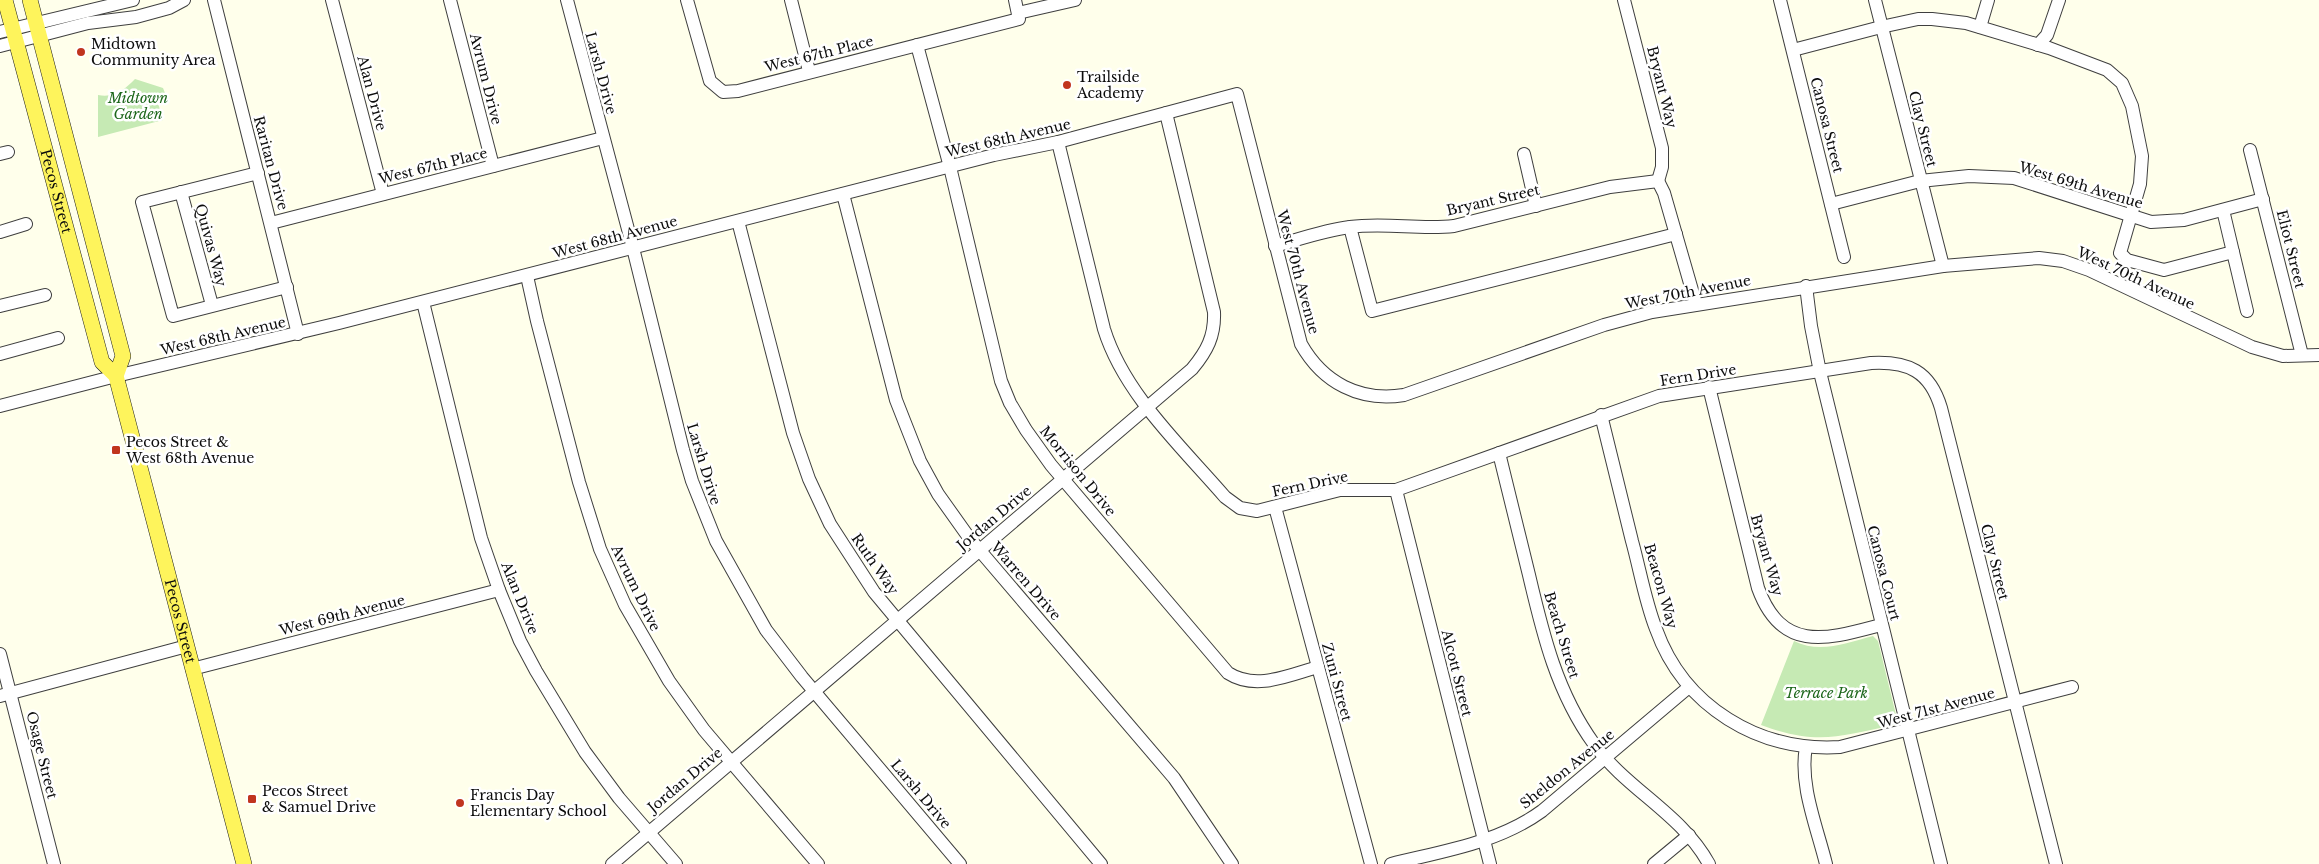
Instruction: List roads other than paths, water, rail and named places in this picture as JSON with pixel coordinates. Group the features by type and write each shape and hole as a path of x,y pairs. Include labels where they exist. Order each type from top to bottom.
{"main road":[{"name":"Pecos Street","path":"5,0 9,34 102,362 116,376 244,864"},
{"name":"Pecos Street","path":"30,0 123,356 116,376"}],"street":[{"path":"38,30 133,0"},
{"path":"0,46 9,34 136,17 169,8 184,0"},
{"name":"Raritan Drive","path":"214,0 298,334"},
{"name":"Alan Drive","path":"332,0 383,194"},
{"name":"Avrum Drive","path":"450,0 493,166"},
{"name":"Larsh Drive","path":"567,0 633,248 683,450 703,513 749,603 778,645 960,864"},
{"name":"West 67th Place","path":"687,0 710,81 724,92 738,91 917,45 1075,0"},
{"path":"791,0 810,71"},
{"path":"1015,0 1019,16"},
{"name":"Bryant Way","path":"1624,0 1662,148 1662,167 1658,181"},
{"name":"Canosa Street","path":"1780,0 1844,257"},
{"name":"Clay Street","path":"1875,0 1920,181 1944,266"},
{"path":"1980,27 1988,0"},
{"path":"2038,45 2047,35 2059,0"},
{"path":"1793,50 1881,27 1925,19 1966,23 2038,45 2107,70 2122,83 2132,106 2142,156 2140,184 2120,253 2127,260 2164,270 2233,252"},
{"name":"Morrison Drive","path":"917,45 950,167 992,345 1006,394 1026,430 1063,478 1228,674 1240,680 1261,682 1318,667"},
{"name":"West 68th Avenue","path":"0,406 116,376 298,334 843,194 1058,142 1237,94"},
{"name":"West 70th Avenue","path":"1237,94 1296,327 1306,353 1323,372 1342,387 1371,397 1404,395 1604,325 1645,313 1806,286 1944,266 2027,258 2063,261 2089,270 2252,347 2283,356 2319,355"},
{"name":"Jordan Drive","path":"612,864 1200,360 1210,344 1214,321 1212,303 1166,113"},
{"name":"West 67th Place","path":"271,222 603,138"},
{"name":"Fern Drive","path":"1058,142 1108,341 1123,373 1147,406 1225,497 1247,510 1275,507 1340,490 1396,490 1601,415 1659,396 1709,387 1820,372"},
{"name":"Eliot Street","path":"2250,150 2302,355"},
{"path":"1524,154 1536,206"},
{"path":"258,173 142,202 173,316 287,287"},
{"name":"West 69th Avenue","path":"1831,204 1920,181 1969,176 2014,178 2152,222 2184,220 2263,199"},
{"path":"1658,181 1664,193 1696,304"},
{"name":"Bryant Street","path":"1275,246 1350,227 1390,226 1432,229 1481,221 1610,187 1658,181"},
{"name":"Quivas Way","path":"181,192 212,305"},
{"name":"Warren Drive","path":"843,194 896,400 905,428 938,494 980,550 1174,778 1232,864"},
{"path":"2222,210 2247,311"},
{"name":"Ruth Way","path":"738,221 793,433 809,479 843,547 874,592 1101,864"},
{"path":"0,232 26,224"},
{"path":"1350,227 1372,311 1676,234"},
{"name":"Avrum Drive","path":"527,276 579,482 604,558 625,605 669,680 730,762 818,864"},
{"name":"Canosa Court","path":"1806,286 1820,372 1941,864"},
{"path":"0,306 45,294"},
{"name":"Alan Drive","path":"423,302 481,538 499,590 520,641 567,726 599,773 676,864"},
{"path":"0,354 58,338"},
{"name":"Clay Street","path":"1820,372 1871,363 1899,364 1920,373 1935,391 2056,864"},
{"name":"Bryant Way","path":"1709,387 1758,588 1768,610 1779,623 1788,629 1815,638 1834,638 1881,625"},
{"name":"Beacon Way","path":"1601,415 1656,630 1673,665 1689,687 1716,713 1736,725 1777,741 1806,747"},
{"name":"Beach Street","path":"1499,453 1549,657 1566,697 1584,729 1606,758 1631,784 1673,817 1709,864"},
{"name":"Alcott Street","path":"1396,490 1490,864"},
{"name":"Zuni Street","path":"1275,507 1370,864"},
{"name":"West 69th Avenue","path":"192,669 499,590"},
{"path":"5,694 186,646"},
{"name":"Osage Street","path":"0,654 5,694 54,864"},
{"name":"Sheldon Avenue","path":"1392,864 1484,840 1505,833 1531,819 1689,687"},
{"name":"West 71st Avenue","path":"1806,747 1840,747 2072,687"},
{"path":"1806,747 1804,761 1806,781 1826,864"},
{"path":"1654,864 1688,835"}],"place":[{"name":"Midtown Community Area","path":"81,52"},
{"name":"Trailside Academy","path":"1067,85"},
{"name":"Pecos Street & West 68th Avenue","path":"116,450"},
{"name":"Pecos Street & Samuel Drive","path":"252,799"},
{"name":"Francis Day Elementary School","path":"460,803"}],"park label":[{"name":"Midtown Garden","path":"138,106"},
{"name":"Terrace Park","path":"1826,693"}]}
